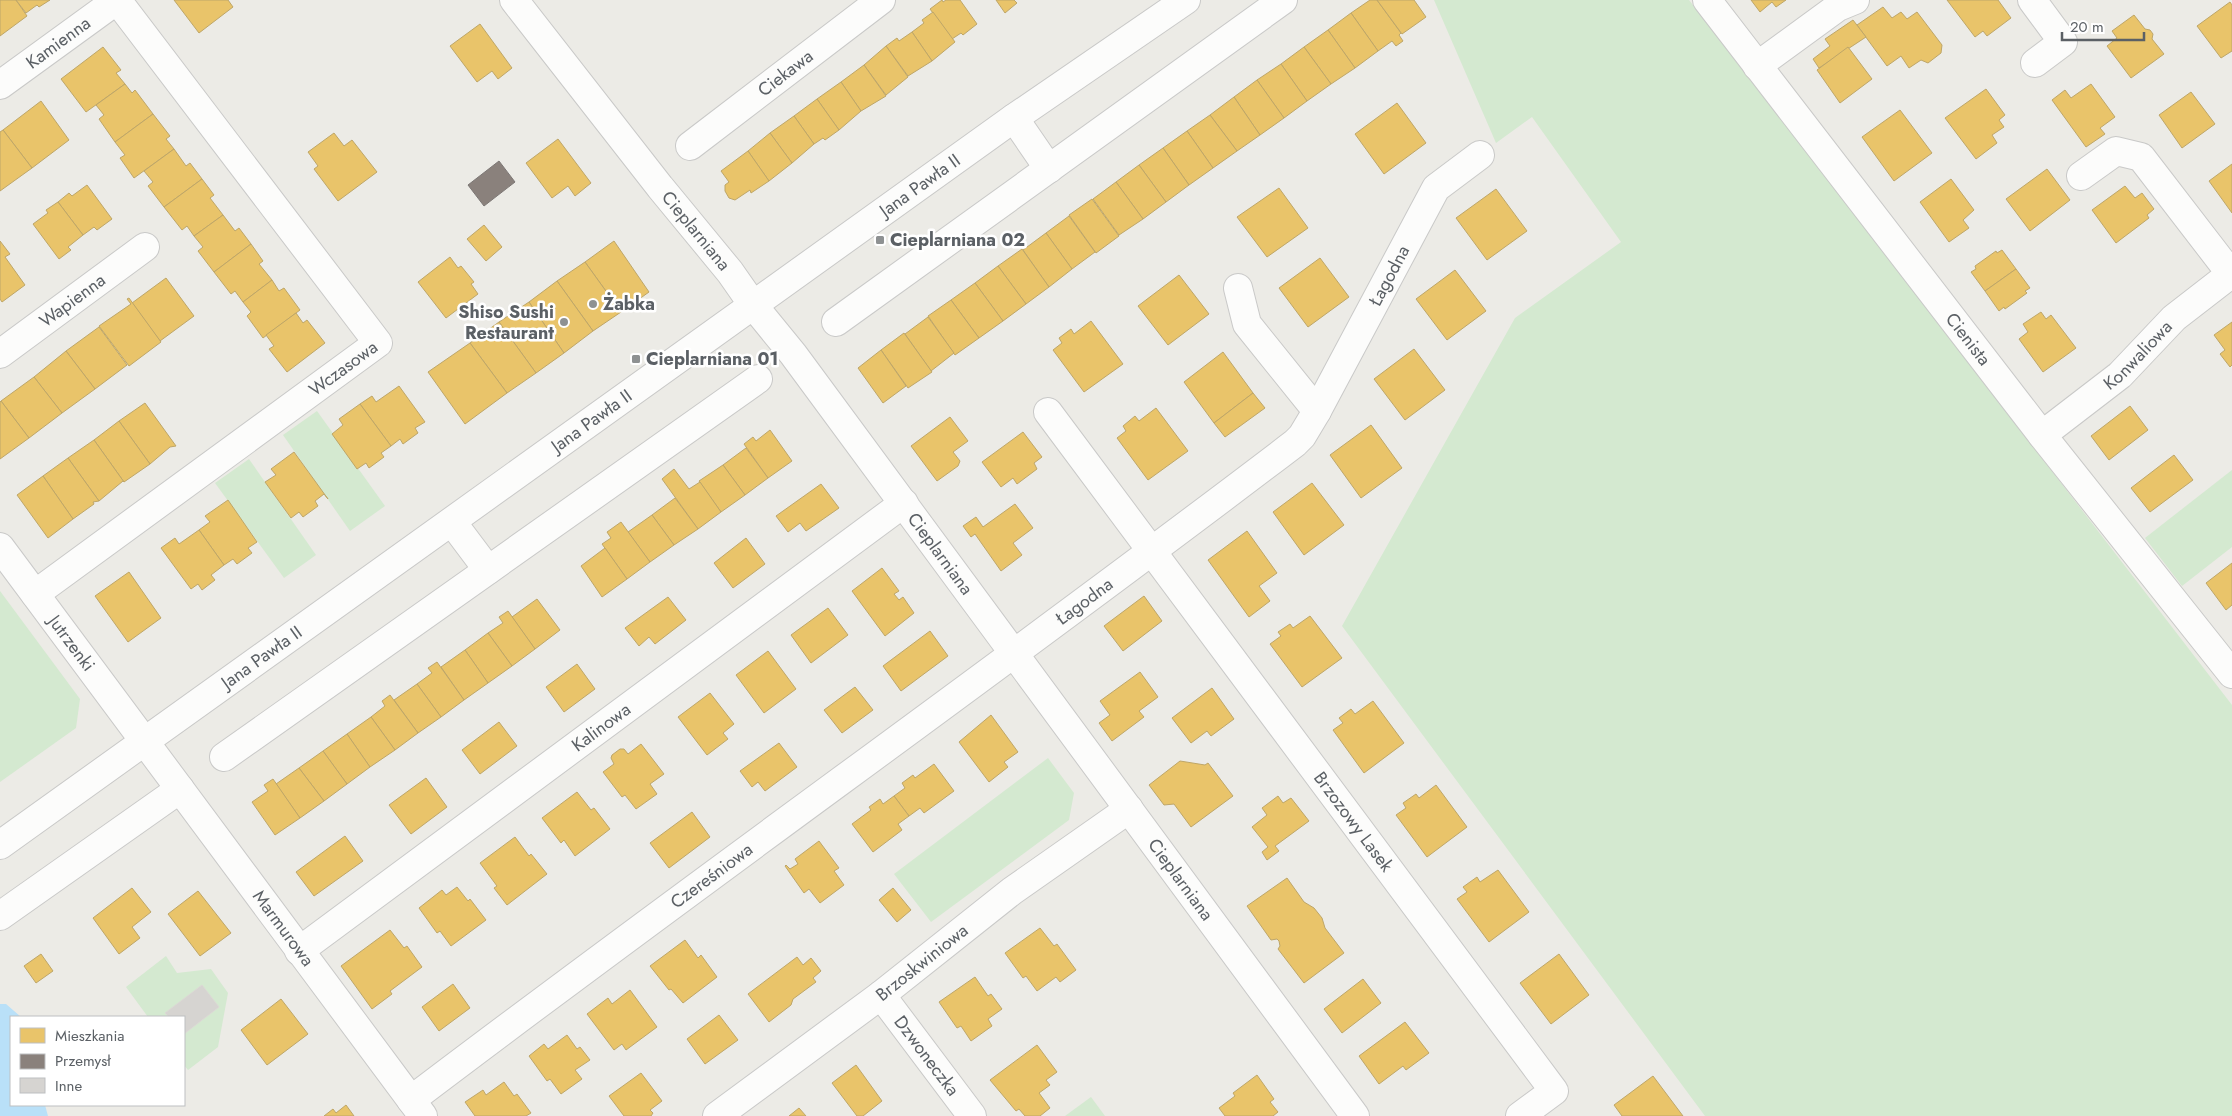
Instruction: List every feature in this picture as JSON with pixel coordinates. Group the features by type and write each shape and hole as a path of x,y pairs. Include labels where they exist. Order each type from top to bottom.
{"street":[{"name":"Kamienna","path":"0,85 117,0"},
{"name":"Wczasowa","path":"35,594 378,343 117,0"},
{"name":"Cieplarniana","path":"514,0 660,187 730,272 904,503 1356,1116"},
{"name":"Ciekawa","path":"690,146 881,0"},
{"name":"Jana Pawła II","path":"0,845 1014,118 1186,0"},
{"path":"836,322 1283,0"},
{"name":"Cienista","path":"1707,0 2042,435 2232,674"},
{"path":"1757,66 1838,6 1855,0"},
{"path":"2032,0 2063,42 2035,63"},
{"path":"1014,118 1049,169"},
{"name":"Konwaliowa","path":"2042,435 2113,381 2132,364 2174,318 2232,273 2141,157 2116,151 2081,176"},
{"name":"Łagodna","path":"1013,652 1154,551 1302,436 1436,188 1480,155"},
{"name":"Wapienna","path":"0,354 145,247"},
{"path":"1238,288 1247,324 1317,411"},
{"path":"224,756 758,379"},
{"path":"1048,412 1154,551"},
{"name":"Kalinowa","path":"298,951 904,503"},
{"path":"452,522 488,570"},
{"name":"Jutrzenki","path":"0,547 144,741"},
{"name":"Brzozowy Lasek","path":"1154,551 1554,1091 1520,1116"},
{"name":"Czereśniowa","path":"417,1108 1013,652"},
{"name":"Marmurowa","path":"144,741 298,951 417,1108"},
{"path":"0,916 180,789"},
{"name":"Brzoskwiniowa","path":"717,1116 881,995 1012,891 1128,809"},
{"name":"Dzwoneczka","path":"881,995 972,1116"}],"green space":[{"path":"1434,0 1689,0 2232,705 2232,1116 1705,1116 1342,626 1515,318 1621,242 1532,117 1496,143"},
{"path":"317,411 385,506 350,531 283,435"},
{"path":"249,459 316,555 284,578 215,483"},
{"path":"2232,470 2232,547 2182,586 2145,538"},
{"path":"0,591 80,699 76,728 0,782"},
{"path":"1048,758 1074,793 1069,820 931,922 894,874"},
{"path":"166,956 177,973 211,969 228,993 218,1047 188,1070 185,1066 185,1016 147,1016 126,987"},
{"path":"1091,1097 1105,1116 1065,1116"}],"water":[{"path":"0,1004 6,1004 20,1016 10,1016 10,1106 45,1106 48,1116 0,1116"}],"building: Mieszkania":[{"path":"0,0 16,0 27,16 0,36"},
{"path":"16,0 50,0 39,7 37,5 26,13"},
{"path":"174,0 228,0 233,7 199,33"},
{"path":"942,0 943,2 946,0 960,0 977,24 963,35 961,33 952,39 930,9"},
{"path":"996,0 1014,0 1017,3 1005,13"},
{"path":"1370,0 1377,0 1401,33 1399,35 1403,41 1396,46 1392,41 1378,51 1351,13"},
{"path":"1377,0 1414,0 1426,17 1402,34"},
{"path":"1751,0 1786,0 1776,7 1772,2 1760,12"},
{"path":"1947,0 1998,0 2011,18 1987,36 1983,31 1975,37"},
{"path":"2230,2 2232,5 2232,51 2221,58 2197,26"},
{"path":"1883,7 1892,18 1901,12 1907,19 1917,12 1942,45 1941,53 1928,63 1921,60 1909,68 1901,56 1887,66 1857,25"},
{"path":"933,12 955,42 932,61 912,32 924,23 922,20"},
{"path":"1351,13 1378,51 1355,68 1328,30"},
{"path":"2134,15 2145,29 2150,30 2153,34 2152,39 2164,54 2131,78 2107,46 2117,38 2112,31"},
{"path":"1853,20 1866,37 1819,68 1813,59 1830,46 1825,39"},
{"path":"480,24 512,68 498,79 492,71 477,82 450,46"},
{"path":"1328,30 1355,68 1331,84 1304,47"},
{"path":"912,32 932,61 908,76 886,46 897,38 899,41"},
{"path":"886,46 908,77 886,95 864,65"},
{"path":"103,47 121,70 116,73 125,84 86,112 61,79"},
{"path":"1304,47 1331,84 1307,101 1281,64"},
{"path":"1848,47 1872,79 1840,103 1817,70"},
{"path":"1281,64 1307,101 1284,118 1257,80"},
{"path":"864,65 886,96 861,111 841,82"},
{"path":"1257,80 1284,118 1260,135 1234,97"},
{"path":"841,82 861,111 839,130 817,99"},
{"path":"125,84 132,93 135,90 153,114 115,142 99,119 104,115 96,105"},
{"path":"2091,84 2115,117 2100,128 2105,134 2086,147 2052,100 2065,90 2071,98"},
{"path":"1986,89 2005,115 1999,120 2004,127 1992,135 1997,143 1976,159 1945,118"},
{"path":"2191,92 2215,124 2182,148 2159,115"},
{"path":"1234,97 1260,135 1237,151 1210,115"},
{"path":"817,99 839,130 825,140 823,138 814,144 794,116"},
{"path":"41,101 69,140 32,168 3,130"},
{"path":"1397,103 1426,143 1384,174 1355,134"},
{"path":"1900,110 1932,153 1894,181 1862,137"},
{"path":"153,114 170,136 166,139 174,149 134,178 120,158 125,155 115,142"},
{"path":"1210,115 1237,151 1213,168 1187,131"},
{"path":"794,116 814,144 792,163 770,133"},
{"path":"3,130 32,168 0,191 0,132"},
{"path":"1187,131 1213,168 1189,185 1163,148"},
{"path":"334,133 344,146 352,140 377,172 338,201 314,169 318,166 308,152"},
{"path":"770,133 792,163 769,181 748,151"},
{"path":"558,139 591,183 575,196 568,186 552,198 526,163"},
{"path":"1163,148 1189,185 1166,202 1139,165"},
{"path":"174,149 186,166 190,163 202,179 164,207 148,186 153,182 144,171"},
{"path":"748,151 769,181 751,193 750,190 735,200 729,198 725,191 725,185 729,182 721,171"},
{"path":"2232,164 2232,213 2209,181"},
{"path":"1139,165 1166,202 1143,219 1116,182"},
{"path":"2047,169 2070,200 2030,231 2006,199"},
{"path":"202,179 214,195 210,198 223,215 194,236 187,226 182,230 164,207"},
{"path":"1951,179 1974,210 1963,220 1969,228 1949,242 1920,202"},
{"path":"1116,182 1143,219 1119,235 1093,199"},
{"path":"87,185 112,219 97,230 94,227 83,235 58,202 69,193 72,196"},
{"path":"2125,186 2135,198 2142,193 2154,209 2147,215 2149,218 2116,243 2092,210"},
{"path":"1279,188 1308,228 1267,257 1237,217"},
{"path":"1496,189 1527,231 1487,260 1456,218"},
{"path":"1092,199 1119,236 1096,253 1069,215"},
{"path":"58,202 83,235 68,247 71,250 59,259 33,224 48,213 46,210"},
{"path":"223,215 235,231 239,228 251,244 214,272 198,251 203,247 194,236"},
{"path":"1069,216 1095,252 1072,269 1046,233"},
{"path":"484,225 502,247 486,261 467,239"},
{"path":"1046,233 1072,269 1049,287 1023,250"},
{"path":"0,241 10,254 5,257 25,285 2,302 0,299"},
{"path":"614,241 649,292 621,312 585,262"},
{"path":"251,244 263,261 259,264 272,280 243,302 235,291 231,294 214,272"},
{"path":"1022,249 1049,287 1026,304 998,266"},
{"path":"2002,250 2016,269 1985,291 1971,272 1976,269 1975,266 1996,251 1997,253"},
{"path":"450,257 458,268 461,266 474,282 471,284 478,294 446,318 418,282"},
{"path":"1320,258 1349,297 1308,327 1279,288"},
{"path":"585,262 621,312 593,331 557,281"},
{"path":"998,266 1026,304 1003,321 975,283"},
{"path":"2016,269 2030,288 2025,291 2027,293 2005,309 2004,307 1999,311 1985,291"},
{"path":"1455,270 1486,311 1447,340 1416,299"},
{"path":"1179,275 1209,314 1168,345 1138,306"},
{"path":"166,278 194,316 160,341 132,303"},
{"path":"272,280 279,291 284,288 300,310 263,338 247,316 251,312 243,302"},
{"path":"557,281 593,331 564,353 529,302"},
{"path":"975,283 1003,321 979,338 951,300"},
{"path":"129,298 161,342 129,366 99,326 131,304 127,299"},
{"path":"951,300 979,338 955,355 928,316"},
{"path":"529,302 564,353 536,373 499,322"},
{"path":"2041,312 2046,319 2051,315 2076,348 2043,372 2019,339 2028,332 2023,324"},
{"path":"296,313 303,323 307,320 325,343 287,372 269,349 274,346 266,335"},
{"path":"928,317 954,353 931,371 905,334"},
{"path":"1091,321 1123,364 1084,392 1053,350 1062,343 1059,338 1071,329 1074,334"},
{"path":"499,322 536,373 507,393 470,343"},
{"path":"2232,322 2232,365 2230,367 2220,354 2225,350 2214,335"},
{"path":"99,327 127,365 95,389 66,351"},
{"path":"904,333 932,372 908,388 881,350"},
{"path":"470,343 507,393 465,424 428,372"},
{"path":"1414,349 1445,390 1405,420 1374,379"},
{"path":"881,350 906,386 883,403 858,368"},
{"path":"66,351 95,389 62,413 34,377"},
{"path":"1223,352 1253,393 1214,423 1184,382"},
{"path":"34,377 62,413 29,438 1,401"},
{"path":"399,386 425,422 415,428 418,433 403,444 400,439 391,446 360,404 372,396 376,402"},
{"path":"1253,393 1265,408 1225,437 1214,423"},
{"path":"0,402 29,438 0,459"},
{"path":"145,403 176,446 170,447 150,464 119,421"},
{"path":"360,404 391,446 381,453 384,457 369,468 366,463 357,469 332,434 343,425 339,419"},
{"path":"2130,406 2148,430 2109,460 2091,436"},
{"path":"1156,408 1188,451 1148,480 1117,438 1126,431 1123,426 1135,416 1139,421"},
{"path":"950,417 968,441 953,452 960,461 958,466 937,481 911,446"},
{"path":"119,421 150,464 124,482 94,440"},
{"path":"1371,425 1402,468 1361,498 1330,455"},
{"path":"770,430 792,461 768,478 744,444 753,437 756,441"},
{"path":"1023,432 1042,457 1034,463 1037,469 1017,484 1013,478 1001,487 982,462"},
{"path":"94,440 124,482 99,501 68,458"},
{"path":"746,448 768,478 745,495 723,465"},
{"path":"294,452 328,499 324,494 315,501 318,506 303,517 299,512 291,518 265,482 276,475 271,469"},
{"path":"2174,455 2193,480 2150,512 2131,488"},
{"path":"68,458 99,501 93,502 94,504 73,519 43,476"},
{"path":"723,465 745,495 721,512 699,481"},
{"path":"674,469 689,489 700,482 721,512 698,529 662,479"},
{"path":"43,476 73,519 48,538 17,495"},
{"path":"1312,483 1344,525 1304,555 1273,512"},
{"path":"821,484 839,508 806,531 800,523 788,532 776,516"},
{"path":"675,498 698,529 674,545 652,515"},
{"path":"228,500 257,542 248,548 252,553 237,564 233,559 224,565 199,530 210,522 205,516"},
{"path":"1015,504 1033,528 1013,543 1022,555 1001,571 975,534 971,537 963,526 976,517 983,527"},
{"path":"652,515 674,545 650,562 628,532"},
{"path":"621,522 650,562 627,579 602,544 611,538 607,532"},
{"path":"199,530 224,565 211,575 215,580 202,590 198,584 191,589 161,548 175,538 179,544"},
{"path":"1247,531 1277,573 1259,586 1270,601 1249,617 1208,560"},
{"path":"746,538 765,564 733,588 714,563"},
{"path":"605,548 627,579 602,597 581,566"},
{"path":"2232,563 2232,605 2226,610 2206,583"},
{"path":"882,568 899,591 894,594 899,600 903,597 914,613 885,636 852,591"},
{"path":"129,572 161,618 128,642 95,596"},
{"path":"1144,596 1162,621 1123,651 1104,626"},
{"path":"668,597 686,620 655,644 649,637 639,646 625,628"},
{"path":"537,599 560,630 535,649 512,617"},
{"path":"828,608 848,635 811,663 791,635"},
{"path":"508,611 535,649 512,666 488,633 503,623 499,617"},
{"path":"1310,616 1342,658 1302,687 1270,644 1281,636 1278,632 1290,624 1293,628"},
{"path":"930,631 948,656 901,691 883,666"},
{"path":"488,633 512,666 488,683 465,650"},
{"path":"465,650 488,683 464,700 441,667"},
{"path":"768,651 796,689 764,713 736,675"},
{"path":"437,662 464,700 441,717 417,684 432,673 428,668"},
{"path":"577,664 595,689 564,712 546,687"},
{"path":"1140,672 1158,697 1139,711 1144,717 1112,741 1099,723 1110,715 1100,701"},
{"path":"417,684 441,717 418,733 394,700"},
{"path":"855,687 873,710 842,733 824,710"},
{"path":"1212,688 1234,719 1211,736 1207,731 1191,743 1172,718"},
{"path":"710,693 734,724 723,733 728,739 707,755 678,717"},
{"path":"390,695 418,733 395,750 371,717 385,706 382,701"},
{"path":"1373,701 1404,743 1364,773 1333,730 1343,723 1339,718 1351,709 1355,714"},
{"path":"991,715 1018,752 1004,762 1008,767 989,782 959,742"},
{"path":"371,717 395,750 370,767 347,734"},
{"path":"499,722 517,746 480,774 462,750"},
{"path":"347,734 370,767 347,784 323,751"},
{"path":"779,743 797,767 765,791 758,782 752,787 740,771"},
{"path":"641,744 664,774 650,784 657,794 636,809 625,795 622,797 603,772 614,764 611,758 612,755 620,749 624,749 628,754"},
{"path":"323,751 347,784 324,801 299,768"},
{"path":"1180,761 1205,765 1208,763 1233,796 1191,827 1174,804 1164,805 1149,785"},
{"path":"934,764 954,791 924,813 920,808 909,816 894,796 905,788 902,783 913,775 915,778"},
{"path":"299,768 324,801 300,818 276,784"},
{"path":"426,778 447,807 411,834 389,805"},
{"path":"273,779 300,818 275,835 252,802 268,791 264,785"},
{"path":"1436,785 1467,827 1427,857 1396,815 1406,808 1403,803 1416,794 1419,798"},
{"path":"577,792 591,810 594,808 610,829 575,856 564,840 561,843 542,818"},
{"path":"894,796 909,816 898,824 902,830 873,852 852,824 871,810 869,807 880,799 883,804"},
{"path":"1278,796 1283,803 1291,798 1309,821 1275,846 1279,851 1267,860 1262,852 1268,847 1252,827 1267,815 1262,808"},
{"path":"692,812 710,837 669,868 650,843"},
{"path":"345,836 363,861 314,896 296,872"},
{"path":"515,837 529,856 531,854 547,874 507,905 494,888 497,886 480,863"},
{"path":"819,841 839,868 834,871 844,885 820,903 809,889 804,893 785,866 790,869 798,864 795,859"},
{"path":"1498,870 1529,912 1489,942 1457,899 1467,892 1463,887 1477,877 1480,882"},
{"path":"1287,878 1304,902 1314,908 1322,918 1325,928 1344,953 1304,983 1278,949 1280,946 1279,941 1277,939 1271,940 1247,906"},
{"path":"457,887 468,901 470,899 486,920 451,946 440,931 437,933 419,908 442,890 446,895"},
{"path":"132,888 151,912 132,927 140,938 119,954 93,918"},
{"path":"893,888 911,910 897,922 879,900"},
{"path":"198,891 231,933 200,956 168,914"},
{"path":"1040,928 1054,946 1057,944 1076,970 1060,982 1056,977 1037,991 1026,976 1023,978 1005,953"},
{"path":"390,930 404,948 407,946 422,967 390,991 392,994 372,1009 341,966"},
{"path":"685,940 698,958 701,955 717,977 683,1003 671,989 669,990 650,966"},
{"path":"41,954 53,971 36,983 24,966"},
{"path":"1559,954 1589,995 1551,1024 1520,983"},
{"path":"797,957 803,965 811,958 821,971 813,978 816,982 793,999 791,1005 769,1022 748,994"},
{"path":"975,977 988,996 991,994 1002,1009 988,1019 992,1026 971,1041 961,1026 957,1028 939,1002"},
{"path":"1363,979 1381,1003 1342,1033 1324,1009"},
{"path":"453,984 470,1008 439,1031 422,1007"},
{"path":"630,990 657,1027 626,1050 622,1044 614,1050 587,1014 608,998 612,1004"},
{"path":"281,999 308,1034 267,1065 241,1030"},
{"path":"719,1015 738,1040 705,1064 687,1039"},
{"path":"1405,1022 1429,1053 1406,1070 1403,1066 1379,1084 1359,1056"},
{"path":"567,1035 577,1049 580,1047 590,1060 575,1070 582,1079 561,1094 550,1079 547,1081 529,1056 544,1044 548,1049"},
{"path":"1037,1045 1057,1072 1046,1080 1050,1085 1039,1093 1050,1108 1040,1116 1025,1116 1019,1109 1016,1111 990,1080"},
{"path":"856,1065 882,1101 863,1116 857,1116 832,1083"},
{"path":"641,1073 662,1101 650,1110 653,1113 651,1116 624,1116 609,1096"},
{"path":"1257,1075 1274,1099 1270,1102 1278,1112 1273,1116 1225,1116 1219,1108 1235,1096 1233,1093"},
{"path":"1653,1076 1683,1116 1622,1116 1614,1105"},
{"path":"504,1082 514,1096 517,1094 531,1113 526,1116 475,1116 465,1102 483,1090 486,1095"},
{"path":"346,1105 354,1116 324,1116 333,1109 336,1113"},
{"path":"799,1108 806,1116 789,1116"}],"building: Przemysł":[{"path":"499,161 515,182 484,206 468,185"}],"building: Inne":[{"path":"202,985 219,1007 185,1033 185,1016 168,1016 165,1013"}],"place":[{"name":"Cieplarniana 02","path":"880,240"},
{"name":"Żabka","path":"593,304"},
{"name":"Shiso Sushi Restaurant","path":"564,322"},
{"name":"Cieplarniana 01","path":"636,359"}]}
